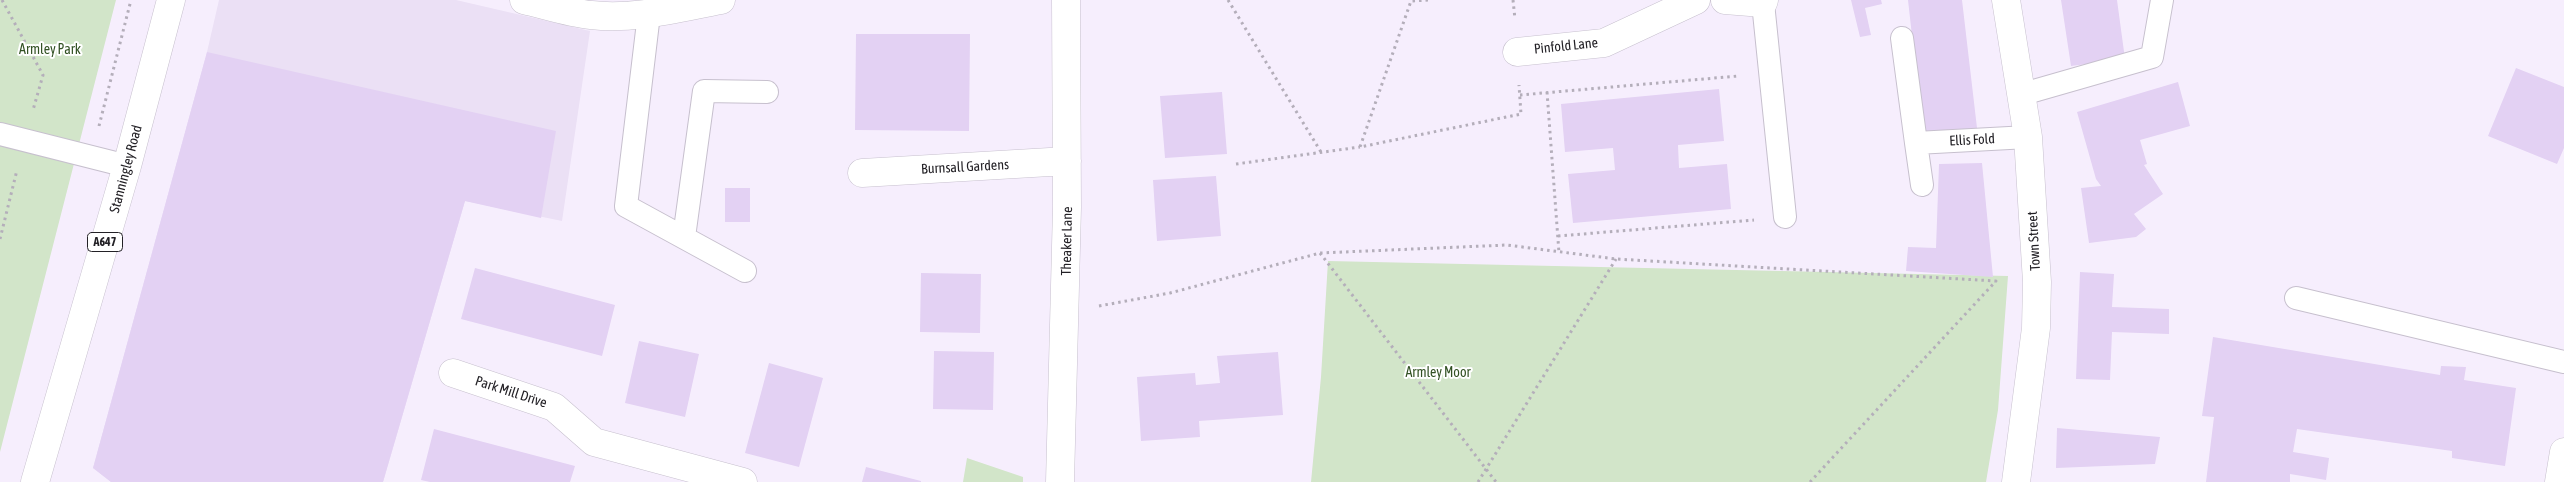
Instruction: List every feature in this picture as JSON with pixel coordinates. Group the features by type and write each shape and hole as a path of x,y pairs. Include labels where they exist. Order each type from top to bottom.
{"street":[{"name":"Stanningley Road","path":"35,482 128,166 171,0"},
{"path":"524,0 590,15 620,16 649,14 721,0"},
{"name":"Theaker Lane","path":"1060,482 1066,312 1066,0"},
{"name":"Pinfold Lane","path":"1517,52 1604,43 1657,9 1696,0"},
{"path":"1724,0 1764,2"},
{"name":"Town Street","path":"2006,0 2023,94 2028,137 2036,282 2036,328 2016,482"},
{"name":"Burnsall Gardens","path":"862,173 1067,161"},
{"name":"Park Mill Drive","path":"453,373 554,407 594,442 743,482"},
{"path":"2559,482 2564,452"}],"lane":[{"path":"2023,94 2152,57 2162,0"},
{"path":"1764,2 1785,217"},
{"path":"649,14 626,206 745,271"},
{"path":"1902,38 1922,185"},
{"path":"684,238 704,91 767,92"},
{"path":"0,134 128,166"},
{"name":"Ellis Fold","path":"1916,143 2028,137"},
{"path":"2296,298 2564,362"}],"path":[{"path":"1228,0 1321,152"},
{"path":"1360,147 1411,1 1428,0"},
{"path":"1236,164 1360,147 1521,114 1513,0"},
{"path":"1520,95 1770,73"},
{"path":"1547,92 1559,253"},
{"path":"1558,236 1785,217"},
{"path":"1066,312 1170,293 1320,253 1507,245 1616,259 1996,281 1810,482"},
{"path":"1320,253 1496,482"},
{"path":"1478,482 1616,259"}],"shaded area":[{"path":"219,0 456,0 590,31 562,221 465,201 383,482 111,482 93,468 207,52"}],"green space":[{"name":"Armley Park","path":"0,0 116,0 0,452"},
{"name":"Armley Moor","path":"1328,261 2008,276 1998,410 1986,482 1311,482 1321,377"},
{"path":"967,458 1023,477 1023,482 963,482"}],"building":[{"path":"1851,0 1881,0 1882,4 1865,8 1871,35 1860,37"},
{"path":"1908,0 1962,0 1977,128 1923,134"},
{"path":"2061,0 2117,0 2125,59 2071,66"},
{"path":"856,34 970,34 969,131 855,130"},
{"path":"207,52 556,131 541,218 465,201 383,482 111,482 93,468"},
{"path":"2516,68 2564,87 2564,148 2557,164 2488,136"},
{"path":"2178,82 2190,126 2140,140 2147,164 2144,165 2163,194 2134,214 2146,229 2136,237 2089,243 2081,188 2101,186 2096,179 2077,112"},
{"path":"1719,89 1724,141 1678,145 1679,168 1727,164 1731,209 1573,223 1568,174 1615,170 1613,148 1565,152 1561,104"},
{"path":"1222,92 1227,154 1165,158 1160,96"},
{"path":"1982,163 1993,277 1906,271 1908,247 1936,248 1939,164"},
{"path":"1216,176 1221,236 1157,241 1153,180"},
{"path":"725,188 750,188 750,222 725,222"},
{"path":"475,268 615,305 602,356 461,319"},
{"path":"2080,272 2114,274 2112,307 2169,309 2169,334 2112,332 2110,380 2076,379"},
{"path":"921,273 981,274 980,333 920,332"},
{"path":"2213,337 2440,375 2441,366 2466,367 2464,380 2516,388 2505,466 2452,458 2452,451 2297,429 2293,452 2329,458 2326,480 2290,474 2290,482 2206,482 2214,417 2202,416"},
{"path":"639,341 699,354 685,417 625,403"},
{"path":"934,351 994,352 993,410 933,409"},
{"path":"1278,352 1283,415 1199,421 1200,437 1141,441 1137,377 1195,373 1196,385 1220,383 1217,356"},
{"path":"769,363 823,378 799,467 745,453"},
{"path":"2057,428 2160,437 2155,464 2056,468"},
{"path":"434,429 575,466 570,482 430,482 421,480"},
{"path":"866,467 921,481 921,482 862,482"}]}
